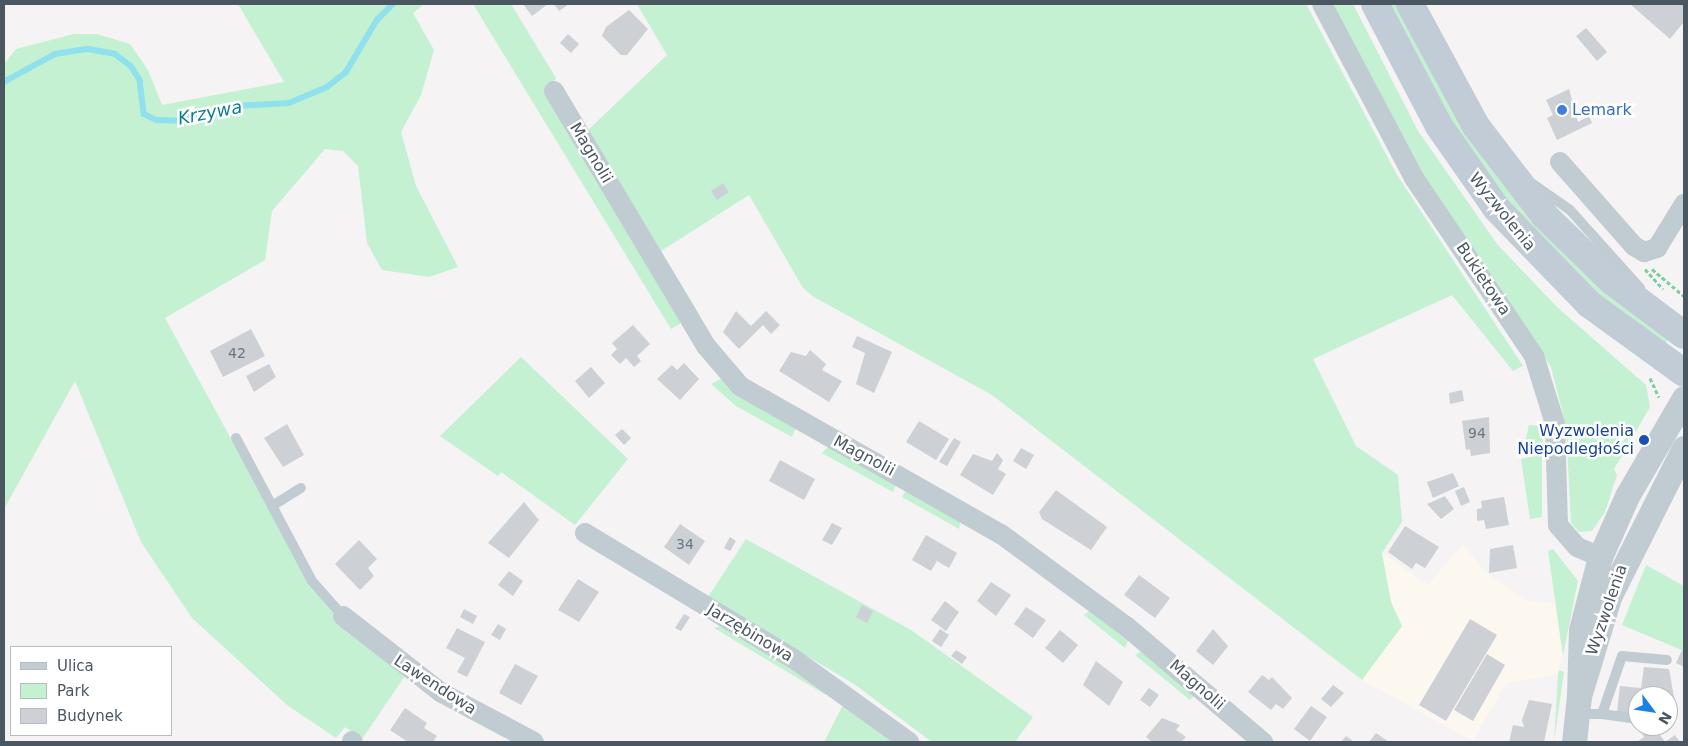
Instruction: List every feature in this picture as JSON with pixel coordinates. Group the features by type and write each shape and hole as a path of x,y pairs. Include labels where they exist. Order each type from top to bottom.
{"main road":[{"name":"Wyzwolenia","path":"1375,4 1439,126 1497,209 1589,304 1684,373"},
{"name":"Wyzwolenia","path":"1410,4 1448,79 1504,166 1585,256 1682,333"}],"street":[{"name":"Bukietowa","path":"1322,4 1414,178 1534,356 1555,424 1558,524 1577,547 1600,557"},
{"name":"Magnolii","path":"554,91 706,346 740,386 1001,534 1126,626 1263,742"},
{"path":"1560,162 1634,246 1644,252 1657,248 1684,204"},
{"name":"Wyzwolenia","path":"1574,742 1578,705 1581,630 1600,557 1627,496 1684,398"},
{"name":"Wyzwolenia","path":"1578,705 1621,566 1684,448"},
{"name":"Jarzębinowa","path":"585,532 802,664 909,742"},
{"name":"Lawendowa","path":"343,616 442,693 534,742"}],"lane":[{"path":"236,438 312,582 343,616"},
{"path":"272,506 300,488"},
{"path":"1602,714 1622,656 1667,660"},
{"path":"1578,705 1602,714 1628,718"}],"path":[{"path":"1666,293 1643,266 1645,264 1684,296"}],"shaded area":[{"path":"1463,544 1484,571 1526,601 1555,604 1562,653 1558,674 1506,683 1473,741 1362,680 1401,626 1391,602 1382,553 1428,585"}],"green space":[{"path":"238,4 424,4 413,13 434,50 421,95 401,132 416,186 458,267 429,277 382,270 367,243 358,166 343,151 325,149 272,211 265,260 165,318 309,582 407,673 362,739 345,727 336,738 287,705 192,618 141,542 75,381 4,509 4,64 16,49 74,34 97,34 130,44 148,70 162,105 284,82"},
{"path":"473,4 511,4 556,78 547,91 682,317 680,324 671,329"},
{"path":"637,4 1306,4 1397,175 1523,366 1513,371 1452,295 1313,359 1356,446 1398,475 1402,522 1382,553 1391,602 1402,626 1362,680 992,395 814,297 803,288 749,195 661,251 699,314 694,314 588,130 667,55"},
{"path":"1331,4 1353,4 1418,131 1497,244 1557,307 1646,385 1650,407 1614,469 1617,475 1605,512 1592,531 1579,532 1571,523 1566,426 1551,367 1433,192"},
{"path":"1388,4 1397,4 1460,121 1669,338 1664,346 1613,308 1516,214 1451,125"},
{"path":"521,357 628,459 575,525 501,472 498,476 440,436"},
{"path":"723,378 796,428 792,437 736,406 711,384"},
{"path":"1529,425 1542,426 1543,445 1524,447"},
{"path":"830,445 897,481 893,492 822,453"},
{"path":"1542,454 1542,517 1530,519 1521,459"},
{"path":"908,487 961,516 959,529 902,497"},
{"path":"746,539 911,630 1033,717 1015,742 932,742 854,684 708,597"},
{"path":"1553,549 1578,581 1563,655 1548,551"},
{"path":"1646,565 1684,586 1684,651 1622,625"},
{"path":"1092,609 1129,638 1125,648 1084,615"},
{"path":"723,625 827,688 826,695 714,628"},
{"path":"1145,649 1197,693 1190,700 1135,655"},
{"path":"1559,670 1564,672 1554,742 1558,674"},
{"path":"843,705 892,742 824,742"}],"building":[{"path":"523,4 548,4 532,16"},
{"path":"554,4 569,4 559,11"},
{"path":"1630,4 1684,4 1684,22 1670,39"},
{"path":"629,10 648,29 627,55 621,55 602,36 606,27"},
{"path":"1586,28 1607,52 1597,61 1576,36"},
{"path":"568,34 579,44 571,53 560,43"},
{"name":"Lemark","path":"1569,89 1578,122 1589,116 1592,123 1557,140 1547,118 1553,115 1546,100"},
{"path":"723,183 729,192 717,200 711,191"},
{"path":"736,311 751,326 766,311 780,325 771,334 763,325 739,349 723,332"},
{"path":"633,325 650,344 637,356 641,361 634,367 626,358 620,364 611,355 617,349 612,343"},
{"path":"251,329 265,356 223,377 210,351"},
{"path":"857,336 892,352 874,393 856,384 865,353 852,347"},
{"path":"810,350 826,364 822,370 842,381 829,402 779,371 791,352 806,356"},
{"path":"684,363 699,379 680,400 657,379 672,365 677,370"},
{"path":"269,364 276,377 254,392 246,376"},
{"path":"591,367 605,383 589,398 575,381"},
{"path":"1462,390 1464,401 1450,404 1449,393"},
{"path":"1489,417 1490,453 1471,456 1470,449 1466,450 1462,421"},
{"path":"919,421 949,439 936,460 906,442"},
{"path":"287,424 304,455 283,467 264,438"},
{"path":"622,429 631,438 624,445 615,435"},
{"path":"954,438 961,442 947,466 939,462"},
{"path":"1021,448 1034,455 1026,469 1013,461"},
{"path":"997,453 1003,460 998,469 1006,474 993,495 960,475 973,454 992,461"},
{"path":"780,460 815,479 804,500 769,481"},
{"path":"1453,473 1459,486 1433,498 1427,482"},
{"path":"1464,487 1470,502 1461,506 1455,491"},
{"path":"1056,490 1107,527 1091,550 1042,519 1039,512"},
{"path":"1445,496 1454,509 1441,519 1427,504"},
{"path":"1504,497 1509,525 1486,529 1484,520 1477,521 1477,509 1482,508 1481,501"},
{"path":"524,502 539,520 509,558 488,543"},
{"path":"832,523 842,528 832,545 822,540"},
{"path":"680,524 705,541 689,565 664,547"},
{"path":"1405,526 1439,547 1425,568 1416,563 1412,569 1388,552"},
{"path":"926,535 957,553 949,568 937,561 931,571 912,560"},
{"path":"730,537 736,541 730,551 724,548"},
{"path":"359,540 377,559 368,568 374,576 360,590 335,564"},
{"path":"1513,545 1517,568 1489,573 1490,549"},
{"path":"509,571 523,581 513,596 498,585"},
{"path":"1139,575 1170,598 1155,618 1124,595"},
{"path":"578,579 599,592 579,622 558,610"},
{"path":"991,582 1011,595 996,616 977,601"},
{"path":"945,601 959,612 946,631 931,620"},
{"path":"862,605 873,611 867,623 856,617"},
{"path":"1026,607 1046,620 1033,638 1014,624"},
{"path":"464,609 477,616 473,624 460,617"},
{"path":"684,614 690,617 681,631 675,628"},
{"path":"1470,619 1497,635 1446,721 1419,705"},
{"path":"498,624 506,629 500,640 491,635"},
{"path":"457,628 485,642 467,677 457,672 465,658 446,648"},
{"path":"940,629 949,635 941,647 932,641"},
{"path":"1213,629 1228,646 1213,665 1196,651"},
{"path":"1060,630 1078,645 1063,663 1045,648"},
{"path":"956,650 967,657 962,664 951,656"},
{"path":"1682,650 1684,651 1684,667 1676,663"},
{"path":"1487,654 1505,665 1473,721 1454,710"},
{"path":"1096,661 1123,682 1109,706 1083,685"},
{"path":"515,664 538,676 521,705 499,693"},
{"path":"1644,667 1669,669 1672,686 1641,686"},
{"path":"1262,675 1269,680 1272,677 1292,698 1283,709 1276,704 1271,710 1248,692"},
{"path":"1333,685 1344,693 1331,707 1321,699"},
{"path":"1620,686 1628,687 1628,713 1617,712"},
{"path":"1149,688 1159,695 1150,707 1140,700"},
{"path":"1529,700 1552,704 1544,742 1509,742 1513,725 1524,727 1522,720"},
{"path":"1311,706 1327,717 1310,741 1294,729"},
{"path":"405,708 427,723 424,728 437,736 433,742 408,742 390,730"},
{"path":"1162,718 1180,725 1176,730 1186,737 1181,742 1152,742 1146,737"},
{"path":"1376,733 1389,742 1369,742"},
{"path":"1346,736 1354,742 1341,742"},
{"path":"1661,736 1665,742 1637,742 1644,737"},
{"path":"1676,736 1680,742 1665,742"}],"waterway":[{"name":"Krzywa","path":"4,82 55,54 88,49 115,54 131,66 140,80 144,114 157,120 180,121 234,106 289,103 327,87 346,72 377,20 393,4"}],"place":[{"name":"Lemark","path":"1562,110"},
{"name":"Wyzwolenia Niepodległości","path":"1644,440"}]}
